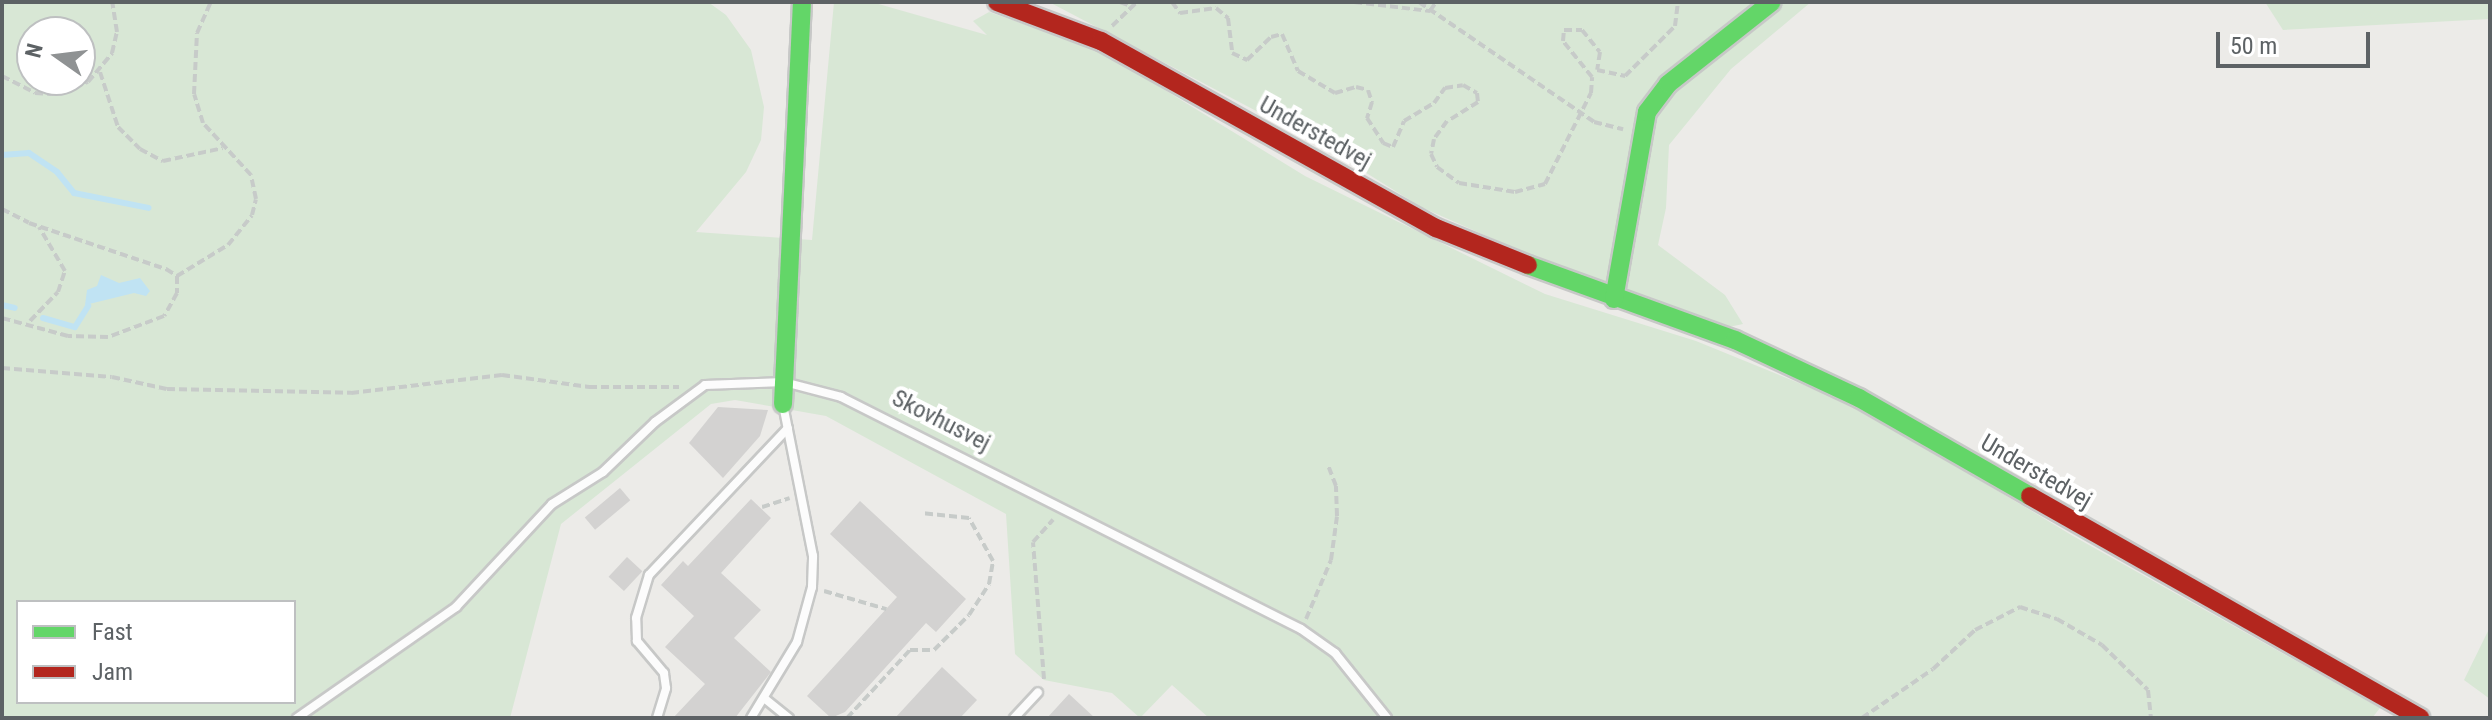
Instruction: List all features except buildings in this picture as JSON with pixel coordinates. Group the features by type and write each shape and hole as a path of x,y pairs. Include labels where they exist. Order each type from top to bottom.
{"street":[{"path":"783,404 802,2"},
{"name":"Understedvej","path":"997,2 1101,41 1436,228 1614,299 1735,340 1859,398 2420,718"},
{"path":"1614,299 1641,131 1647,112 1668,84 1772,2"}],"lane":[{"name":"Skovhusvej","path":"705,385 784,382 841,397 1301,629 1335,653 1387,718"},
{"path":"297,718 456,607 552,504 603,472 655,422 705,385"},
{"path":"751,718 797,642 812,587 813,556 783,404"},
{"path":"657,718 666,688 664,673 637,641 636,618 649,575 788,428"},
{"path":"1014,718 1038,692"},
{"path":"764,698 789,718"}],"path":[{"path":"2,76 35,93 51,94 71,91 100,72 117,32 112,2"},
{"path":"177,276 228,245 252,215 256,199 251,175 203,123 192,66 197,33 211,2"},
{"path":"1120,2 1137,2"},
{"path":"1172,2 1180,13 1216,8 1228,18 1232,53 1247,60 1271,37 1282,34 1298,71 1335,93 1356,87 1368,90 1372,102 1367,118 1383,143 1393,147 1404,121 1434,103 1445,88 1463,85 1477,93 1478,102 1447,121 1431,154 1437,167 1459,183 1515,192 1545,184 1579,111 1591,93 1592,77 1563,41 1564,30 1582,30 1600,52 1597,70 1625,76 1675,26 1678,2"},
{"path":"1354,2 1430,11"},
{"path":"1419,2 1579,111 1607,127 1641,131"},
{"path":"1430,11 1436,2"},
{"path":"1101,41 1130,4"},
{"path":"100,72 118,127 140,149 163,161 223,148"},
{"path":"2,209 39,227 177,276"},
{"path":"30,321 58,292 65,271 39,227"},
{"path":"2,318 30,321 87,338 128,333 164,316 177,293 177,276"},
{"path":"2,368 112,377 167,389 351,393 502,375 589,387 705,385"},
{"path":"1301,629 1331,560 1337,516 1336,486 1328,465"},
{"path":"762,507 799,495"},
{"path":"1044,680 1033,542 1063,509"},
{"path":"847,718 910,650 934,650 969,615 989,584 993,561 969,518 921,513"},
{"path":"812,587 886,609"},
{"path":"1862,718 1933,669 1975,630 2020,607 2057,619 2102,645 2148,690 2151,718"}],"green space":[{"path":"2,2 708,2 726,15 751,50 764,107 761,140 746,172 696,232 812,240 834,2 875,3 987,35 973,21 989,12 1101,51 1305,176 1545,294 1696,341 1860,408 2073,536 2380,708 2372,718 1209,718 1172,685 1140,718 1112,693 1044,680 1015,654 1006,514 826,416 735,400 711,404 561,524 510,718 2,718"},
{"path":"1049,2 1811,2 1731,69 1669,145 1666,208 1658,245 1725,295 1743,324 1724,328 1554,266 1421,207 1323,146"},
{"path":"2265,2 2490,2 2490,19 2283,30"},
{"path":"2490,627 2490,699 2464,680"}],"water":[{"path":"101,275 119,283 140,278 150,291 146,296 134,293 85,305 87,290 97,286"}],"waterway":[{"path":"2,155 29,153 57,172 74,193 149,208"},
{"path":"2,305 15,308"},
{"path":"43,318 75,327 88,306"}],"traffic: fast":[{"path":"783,404 802,2"},
{"path":"1614,299 1647,112 1668,84 1772,2"},
{"path":"1528,265 1735,340 1859,398 2030,496"}],"traffic: jam":[{"path":"997,2 1101,41 1436,228 1528,265"},
{"path":"2030,496 2420,718"}]}
